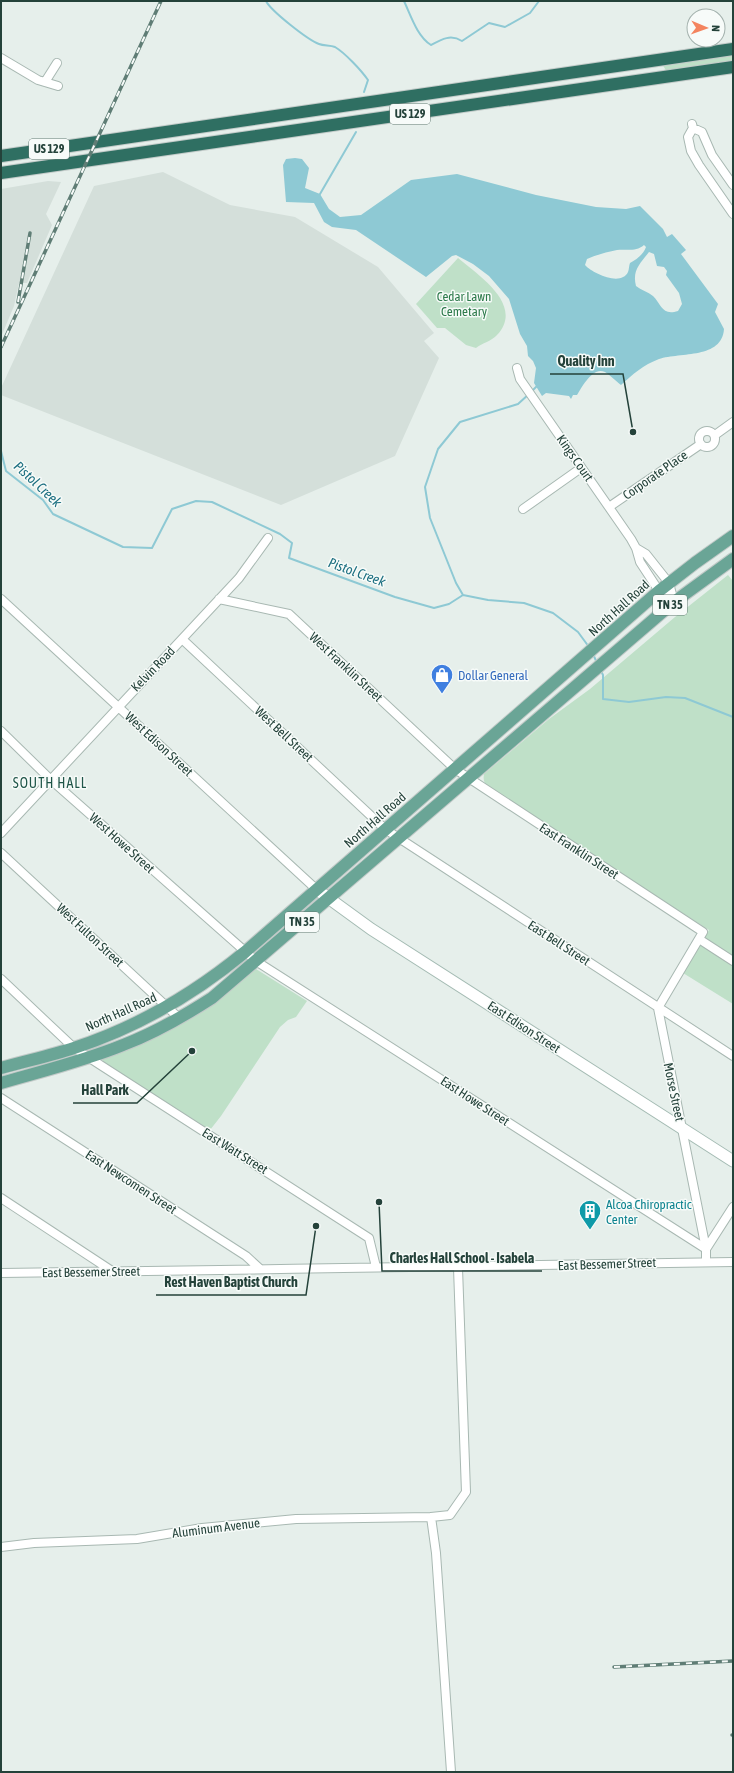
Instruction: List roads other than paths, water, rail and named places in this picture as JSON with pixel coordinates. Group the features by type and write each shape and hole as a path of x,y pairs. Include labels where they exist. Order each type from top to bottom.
{"highway":[{"name":"US 129","path":"1,156 733,49"},
{"name":"US 129","path":"1,173 733,67"}],"main road":[{"name":"North Hall Road","path":"1,1068 74,1048 126,1028 168,1007 200,987 245,952 659,591 733,536"},
{"name":"TN 35","path":"1,1083 89,1058 124,1045 179,1018 212,998 328,900 611,655 674,602 733,559"}],"street":[{"path":"1,58 38,80 58,86"},
{"path":"45,82 57,63"},
{"path":"733,185 712,155 702,132 692,126 688,137 691,151 733,214"},
{"name":"Kings Court","path":"517,368 520,379 636,548 640,562 659,591 674,602"},
{"name":"Corporate Place","path":"714,435 733,422"},
{"name":"Corporate Place","path":"710,431 714,435 715,440 712,445 705,446 701,444 699,436 702,432 710,431"},
{"name":"Corporate Place","path":"609,507 701,444"},
{"path":"523,509 581,468"},
{"name":"Kelvin Road","path":"1,833 219,599 238,578 268,538"},
{"name":"Kings Court","path":"636,548 646,554 669,583 674,602"},
{"name":"West Edison Street","path":"1,599 316,889"},
{"name":"West Franklin Street","path":"219,599 289,614 455,769"},
{"name":"West Bell Street","path":"182,639 385,829"},
{"name":"West Howe Street","path":"1,731 50,779 245,952"},
{"name":"East Franklin Street","path":"455,769 701,936 733,961"},
{"name":"East Bell Street","path":"385,829 733,1056"},
{"name":"West Fulton Street","path":"1,853 179,1018"},
{"name":"East Edison Street","path":"316,889 328,900 378,933 733,1161"},
{"path":"658,1008 701,936"},
{"name":"East Howe Street","path":"245,952 256,961 706,1249"},
{"name":"East Watt Street","path":"1,980 74,1048 369,1238 376,1268"},
{"name":"Morse Street","path":"658,1008 706,1249 706,1262"},
{"name":"East Newcomen Street","path":"1,1098 246,1256 259,1268"},
{"path":"1,1198 112,1272"},
{"path":"706,1249 733,1207"},
{"name":"East Bessemer Street","path":"1,1273 259,1268 458,1268 733,1262"},
{"name":"Aluminum Avenue","path":"1,1547 34,1543 137,1539 202,1528 296,1519 431,1517 450,1515 466,1492 458,1268"},
{"path":"431,1517 436,1553 451,1772"}],"water":[{"path":"286,159 302,159 309,168 305,188 320,194 329,209 340,217 361,215 411,180 457,174 536,195 596,207 626,209 640,206 663,229 667,237 672,234 686,250 681,254 718,304 715,312 724,329 722,339 708,350 699,353 668,357 653,361 638,370 621,385 607,373 601,371 596,372 588,378 577,395 573,395 571,399 569,396 546,393 542,396 534,383 536,368 533,361 528,356 527,346 520,334 509,299 489,276 473,264 456,255 452,256 426,277 356,230 332,227 324,222 314,203 286,202 283,165","holes":["644,245 646,247 643,252 630,263 628,272 619,278 600,275 585,265 587,259 598,255 617,250 638,249","649,252 654,254 657,266 664,267 667,271 666,275 679,293 682,304 678,311 665,311 653,296 636,286 636,271"]}],"waterway":[{"path":"266,1 269,6 282,18 307,37 319,44 335,47 348,57 368,80 364,92"},
{"path":"404,1 418,31 431,45 443,39 450,38 462,41 489,23 505,27 530,13 539,1"},
{"path":"320,194 356,132"},
{"path":"532,391 537,386"},
{"path":"463,595 456,583 430,518 425,487 438,449 460,422 518,404 529,394"},
{"name":"Pistol Creek","path":"1,451 6,471 43,500 53,514 123,547 152,548 172,509 196,501 212,502 280,534 292,543 289,558 395,597 434,608 449,604 463,595 488,600 524,603 553,613 578,632 589,647"},
{"name":"Pistol Creek","path":"593,654 597,663"},
{"name":"Pistol Creek","path":"601,671 603,675 603,699 629,702 666,697 685,698 733,717"}],"railway":[{"path":"1,347 161,1"},
{"path":"18,302 30,233"},
{"path":"614,1667 733,1661"}],"place":[{"name":"Quality Inn","path":"633,432"},
{"name":"Dollar General","path":"442,694"},
{"name":"Hall Park","path":"192,1051"},
{"name":"Charles Hall School - Isabela","path":"379,1202"},
{"name":"Rest Haven Baptist Church","path":"316,1226"},
{"name":"Alcoa Chiropractic Center","path":"590,1230"}],"district":[{"name":"SOUTH HALL","path":"50,783"}],"park label":[{"name":"Cedar Lawn Cemetary","path":"464,304"}]}
